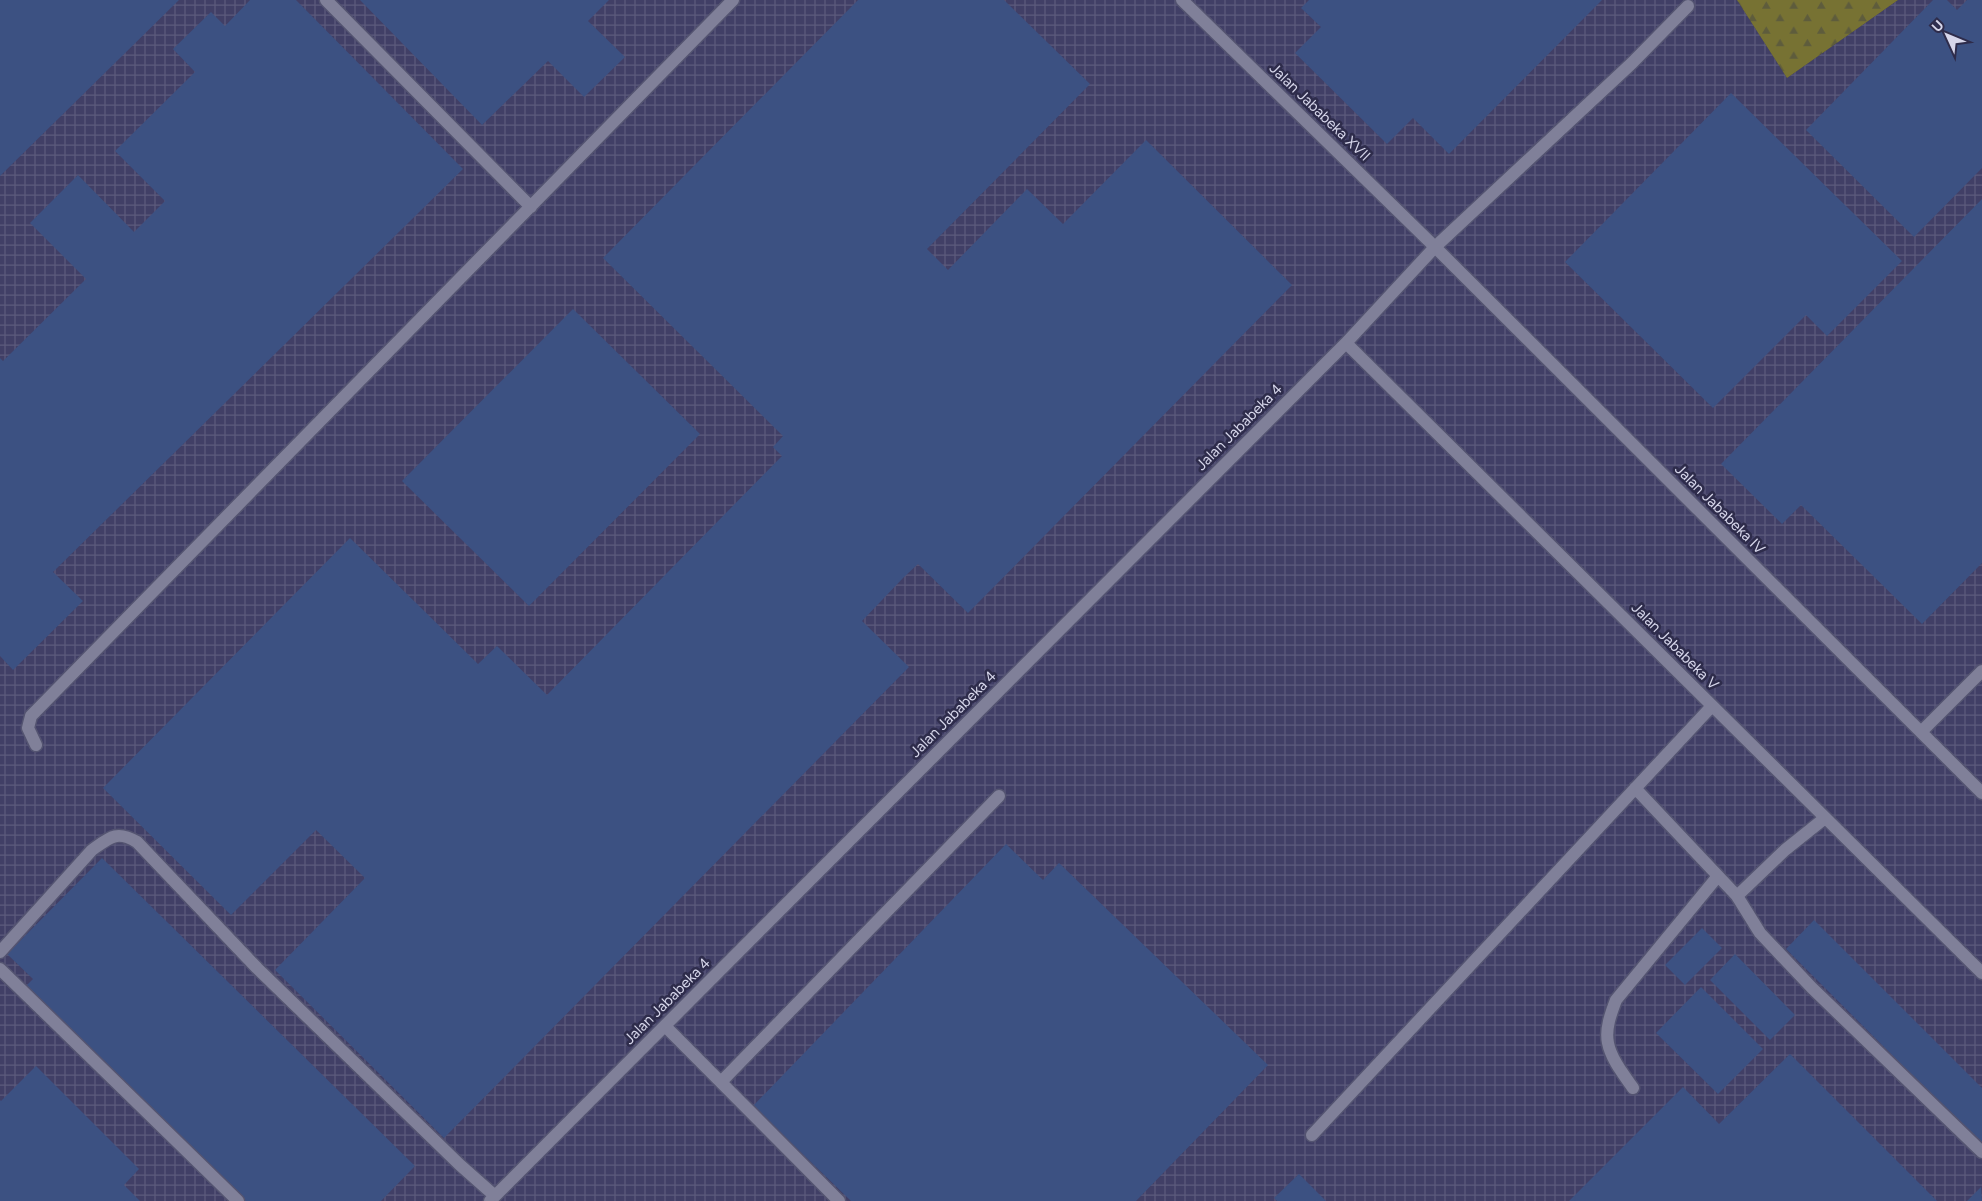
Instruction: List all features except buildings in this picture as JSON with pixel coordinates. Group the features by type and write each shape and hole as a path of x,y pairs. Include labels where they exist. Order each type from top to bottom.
{"street":[{"path":"326,0 531,207"},
{"path":"36,745 28,728 31,716 733,0"},
{"name":"Jalan Jababeka XVII","path":"1182,0 1435,247"},
{"name":"Jalan Jababeka 4","path":"493,1199 1346,343 1435,247 1632,64 1688,6"},
{"name":"Jalan Jababeka IV","path":"1435,247 1982,793"},
{"name":"Jalan Jababeka V","path":"1346,343 1982,973"},
{"path":"1921,732 1982,671"},
{"path":"1312,1135 1712,706"},
{"path":"1635,788 1736,896 1760,933 1812,988 1982,1152"},
{"path":"721,1082 999,796"},
{"path":"1736,896 1785,850 1825,818"},
{"path":"0,952 92,850 109,838 125,835 137,842 257,968 493,1199"},
{"path":"1633,1088 1618,1067 1608,1043 1609,1019 1616,1000 1718,876"},
{"path":"0,968 238,1201"},
{"path":"665,1026 839,1201"}],"shaded area":[{"path":"0,0 1737,0 1787,78 1898,0 1982,0 1982,1201 0,1201"}],"green space":[{"path":"1737,0 1898,0 1787,78"}]}
